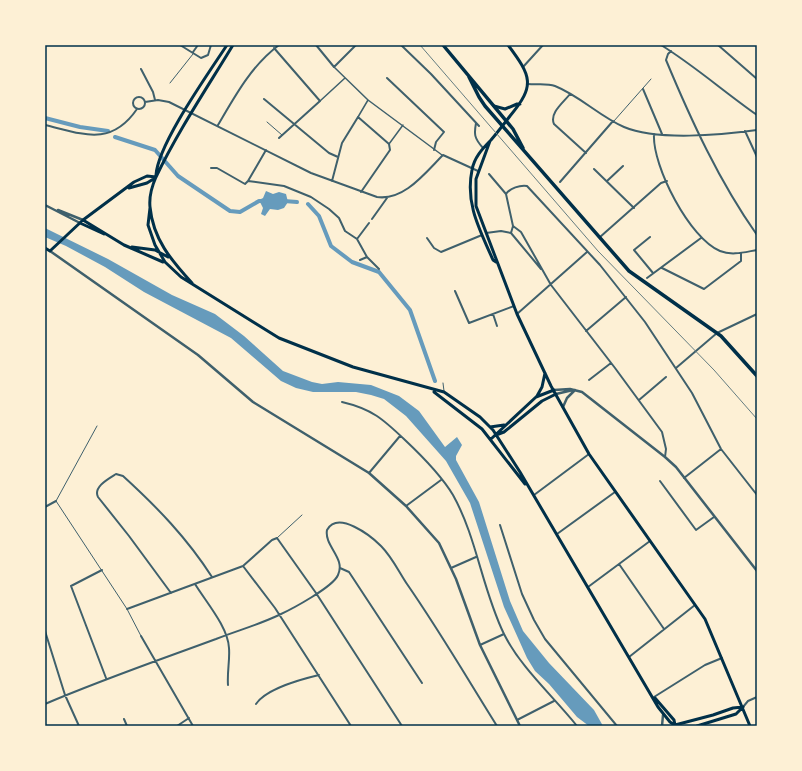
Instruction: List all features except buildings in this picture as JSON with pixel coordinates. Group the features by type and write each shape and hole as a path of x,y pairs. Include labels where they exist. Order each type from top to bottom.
{"main road":[{"path":"227,45 186,110 158,165 153,186 148,225 158,251 165,262 174,273 256,325 301,348 353,367 433,391 444,392 474,412 496,435 557,534 663,714 676,725"},
{"path":"128,188 147,183 156,177 233,45"},
{"path":"443,45 506,121 519,138 524,150"},
{"path":"508,45 523,67 528,84 527,93 520,104 492,137 478,171 475,189 476,206 484,234 517,314 563,407 589,454 696,605 713,634 750,726"},
{"path":"469,77 479,97 501,127 524,150 547,179 573,205 632,274 717,333 757,376"},
{"path":"493,105 505,109 516,104 520,104"},
{"path":"484,234 474,217 469,191 472,168 483,148 490,141"},
{"path":"45,248 50,251 83,220 128,188 134,182 151,175 156,177"},
{"path":"150,208 156,233 170,259"},
{"path":"83,220 99,228 105,234"},
{"path":"80,223 165,262"},
{"path":"130,247 158,251 170,259 193,284"},
{"path":"491,439 536,397 543,385 545,372"},
{"path":"536,397 554,390"},
{"path":"433,391 470,419 491,439 528,488"},
{"path":"496,435 504,432 536,405 556,394"},
{"path":"490,427 505,425"},
{"path":"654,697 662,704 676,725"},
{"path":"676,725 733,708 743,707"},
{"path":"697,726 736,714 743,707"}],"street":[{"path":"180,45 198,57 204,58 208,55 211,45"},
{"path":"193,53 198,45"},
{"path":"218,125 245,82 274,48 279,45"},
{"path":"316,45 334,67 368,100 434,150 478,171"},
{"path":"334,67 356,45"},
{"path":"401,45 431,74 479,126"},
{"path":"523,67 543,45"},
{"path":"661,45 692,65 732,97 757,114"},
{"path":"718,45 757,79"},
{"path":"274,48 320,100"},
{"path":"671,51 666,60 701,135 734,202 757,235"},
{"path":"141,69 153,92 155,100"},
{"path":"279,138 345,78"},
{"path":"387,78 444,132 436,142 434,150"},
{"path":"528,84 548,84 570,94 613,121 638,131 662,134 701,135 757,130"},
{"path":"642,89 662,134"},
{"path":"570,94 554,114 552,120 554,124 586,153"},
{"path":"142,97 145,102 143,108 137,108 133,104 136,98 142,97"},
{"path":"264,98 330,153 338,157"},
{"path":"145,102 155,100 169,102 218,125 311,173 377,197 387,198 402,192 443,155"},
{"path":"332,181 342,143 368,100"},
{"path":"45,125 100,136 121,126 137,108"},
{"path":"358,117 389,144 390,150 361,192"},
{"path":"560,182 613,121"},
{"path":"476,123 473,130 476,138 483,148"},
{"path":"389,144 402,125"},
{"path":"745,131 757,157"},
{"path":"654,133 656,154 666,180 681,209 701,238 719,251 741,253 757,250"},
{"path":"248,181 266,150"},
{"path":"607,181 623,166"},
{"path":"211,168 217,168 245,184 248,181 284,186 311,197 339,218 345,231 357,239 367,257 379,269"},
{"path":"594,169 634,208"},
{"path":"489,174 506,194 513,226 511,233"},
{"path":"600,237 666,180"},
{"path":"506,194 510,190 523,185 527,186 588,252 626,297 645,322 692,393 721,449 757,495"},
{"path":"372,219 387,198"},
{"path":"45,205 80,223"},
{"path":"56,210 66,212 83,220"},
{"path":"357,239 369,223"},
{"path":"513,226 521,232 551,285 611,362 662,432 666,448 665,456"},
{"path":"427,238 434,248 441,252 484,234 501,231 511,233 544,274"},
{"path":"650,237 634,250 653,273"},
{"path":"647,278 701,238"},
{"path":"50,251 198,355 253,402 369,472 406,506 439,543 451,568 480,645 520,726"},
{"path":"517,314 588,252"},
{"path":"662,268 674,276 704,289 740,261 741,253"},
{"path":"360,260 367,257"},
{"path":"454,291 469,323 514,306"},
{"path":"586,331 626,297"},
{"path":"493,314 497,326"},
{"path":"676,368 717,333 757,314"},
{"path":"589,380 611,362"},
{"path":"639,400 666,377"},
{"path":"554,390 575,390 591,398 665,456 715,516 757,571"},
{"path":"556,394 575,390"},
{"path":"563,407 567,398 575,390"},
{"path":"342,402 366,408 380,417 400,436 451,492 463,517 476,558 504,634 513,649 554,701 577,726"},
{"path":"369,472 400,436"},
{"path":"684,478 721,449"},
{"path":"533,496 589,454"},
{"path":"171,593 97,494 96,491 100,486 116,474 123,476 174,525 198,555 212,577"},
{"path":"406,506 441,480"},
{"path":"660,481 696,530 715,516"},
{"path":"557,534 616,491"},
{"path":"45,507 56,501"},
{"path":"45,704 106,678 279,615 333,583 340,568 338,560 326,536 328,527 336,523 345,523 357,528 382,546 427,612 497,726"},
{"path":"500,525 522,594 536,624 546,639 617,726"},
{"path":"127,609 243,566 272,540 277,538 316,593 402,726"},
{"path":"588,587 651,540"},
{"path":"451,568 476,558"},
{"path":"619,564 664,629"},
{"path":"243,566 279,615 319,674 351,726"},
{"path":"340,568 349,572 422,683"},
{"path":"102,570 71,586 106,678"},
{"path":"195,584 227,634 229,647 227,674 228,685"},
{"path":"629,657 696,605"},
{"path":"45,631 66,695 79,726"},
{"path":"480,645 504,634"},
{"path":"141,636 193,726"},
{"path":"654,697 705,665 723,658"},
{"path":"256,704 260,697 299,680 319,674"},
{"path":"743,707 748,701 757,697"},
{"path":"517,720 554,701"},
{"path":"662,726 664,723 663,714"},
{"path":"177,726 189,718"},
{"path":"124,719 126,726"},
{"path":"671,726 676,725"}],"lane":[{"path":"170,83 193,53"},
{"path":"613,121 651,80"},
{"path":"267,122 282,135"},
{"path":"443,384 444,392"},
{"path":"97,426 56,501 127,609 141,636"},
{"path":"277,538 302,515"}],"water":[{"path":"266,191 273,194 279,192 286,194 288,202 284,208 278,210 270,209 265,216 261,214 263,208 259,200 263,198"},
{"path":"45,228 108,259 172,295 215,314 244,336 283,371 312,382 322,384 338,382 371,385 399,396 419,411 445,447 457,437 462,445 456,456 456,460 479,502 510,601 523,631 549,663 594,710 603,726 589,726 577,717 549,684 535,671 527,658 504,607 470,503 446,461 406,416 384,399 371,395 356,392 313,392 296,388 281,381 231,338 144,292 105,267 66,246 45,237"}],"waterway":[{"path":"45,118 80,127 108,131"},
{"path":"115,137 155,150 178,176 230,211 240,212 259,201 263,201"},
{"path":"284,201 297,202"},
{"path":"308,204 319,216 331,246 352,262 379,272 410,310 435,381"}],"railway":[{"path":"420,45 598,251 714,370 757,419"}]}
